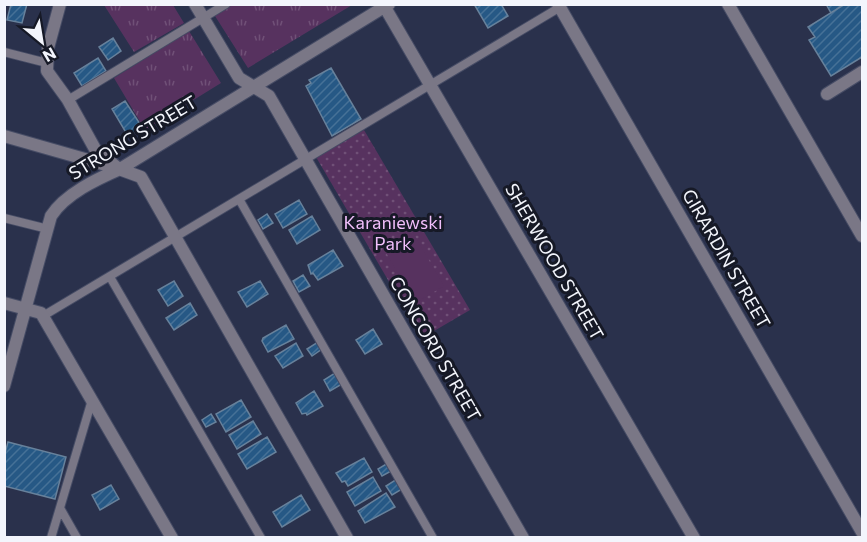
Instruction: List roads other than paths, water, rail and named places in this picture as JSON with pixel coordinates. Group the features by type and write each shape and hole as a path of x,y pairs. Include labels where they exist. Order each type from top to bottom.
{"street":[{"path":"60,4 47,63 48,74 68,100 93,146 119,169"},
{"name":"CONCORD STREET","path":"195,4 239,78 269,96 523,537"},
{"path":"728,4 862,236"},
{"name":"SHERWOOD STREET","path":"386,5 694,537"},
{"name":"STRONG STREET","path":"4,386 48,229 57,207 76,192 119,169 386,5"},
{"name":"GIRARDIN STREET","path":"561,5 862,532"},
{"path":"827,94 862,72"},
{"path":"4,136 141,177 347,537"},
{"path":"4,303 41,313 172,537"}],"lane":[{"path":"68,100 226,4"},
{"path":"43,316 561,5"},
{"path":"4,52 47,63"},
{"path":"239,199 433,537"},
{"path":"4,218 48,229"},
{"path":"110,277 261,537"},
{"path":"51,537 92,400"},
{"path":"60,508 77,537"}],"park label":[{"name":"Karaniewski Park","path":"393,233"}]}
